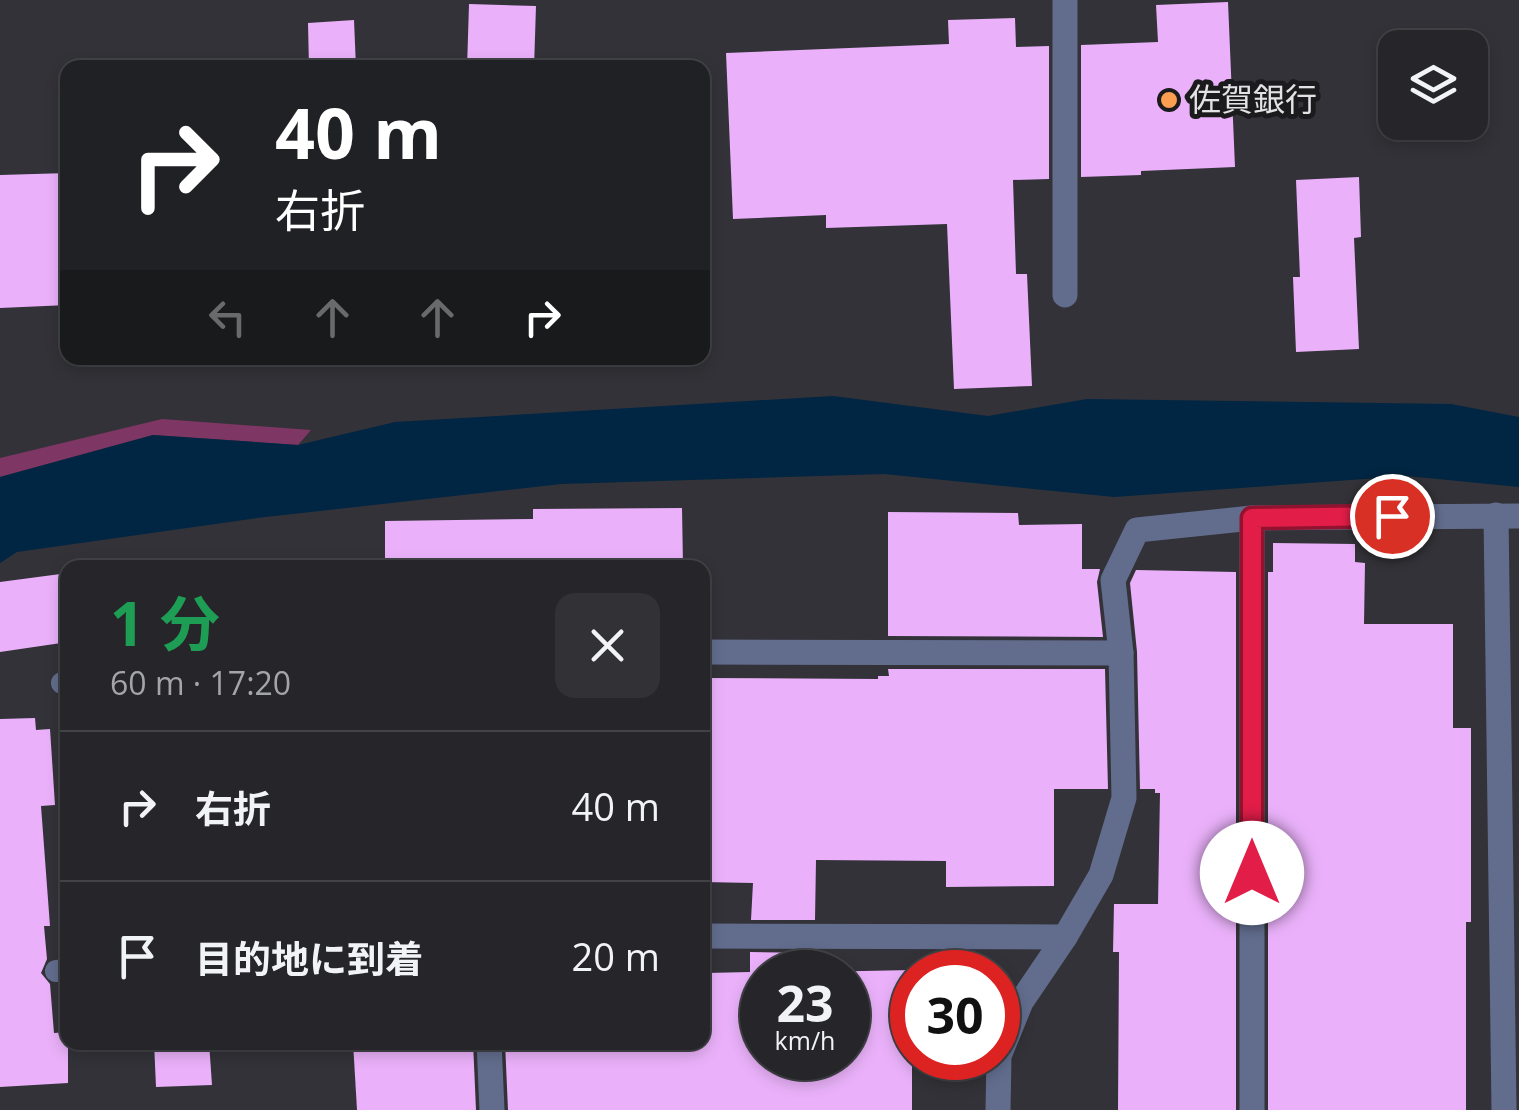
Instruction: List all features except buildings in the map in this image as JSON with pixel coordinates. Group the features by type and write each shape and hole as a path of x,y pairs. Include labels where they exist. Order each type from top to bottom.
{"street":[{"path":"1065,0 1065,294"},
{"path":"998,1110 999,1056 1021,1002 1101,876 1124,798 1121,653 1113,580 1137,530 1252,518 1507,515 1504,1110"},
{"path":"1252,518 1252,1110"},
{"path":"710,652 1121,653"},
{"path":"710,936 1065,937"},
{"path":"489,1050 492,1110"}],"shaded area":[{"path":"162,419 311,430 298,445 153,435 0,477 0,458"}],"water":[{"path":"833,396 988,416 1087,399 1451,404 1519,417 1519,487 1407,476 1114,497 884,474 561,484 257,518 17,552 0,563 0,477 153,435 298,445 395,422"}],"place":[{"name":"佐賀銀行","path":"1169,100"}],"route":[{"path":"1252,873 1252,518 1392,516"}]}
